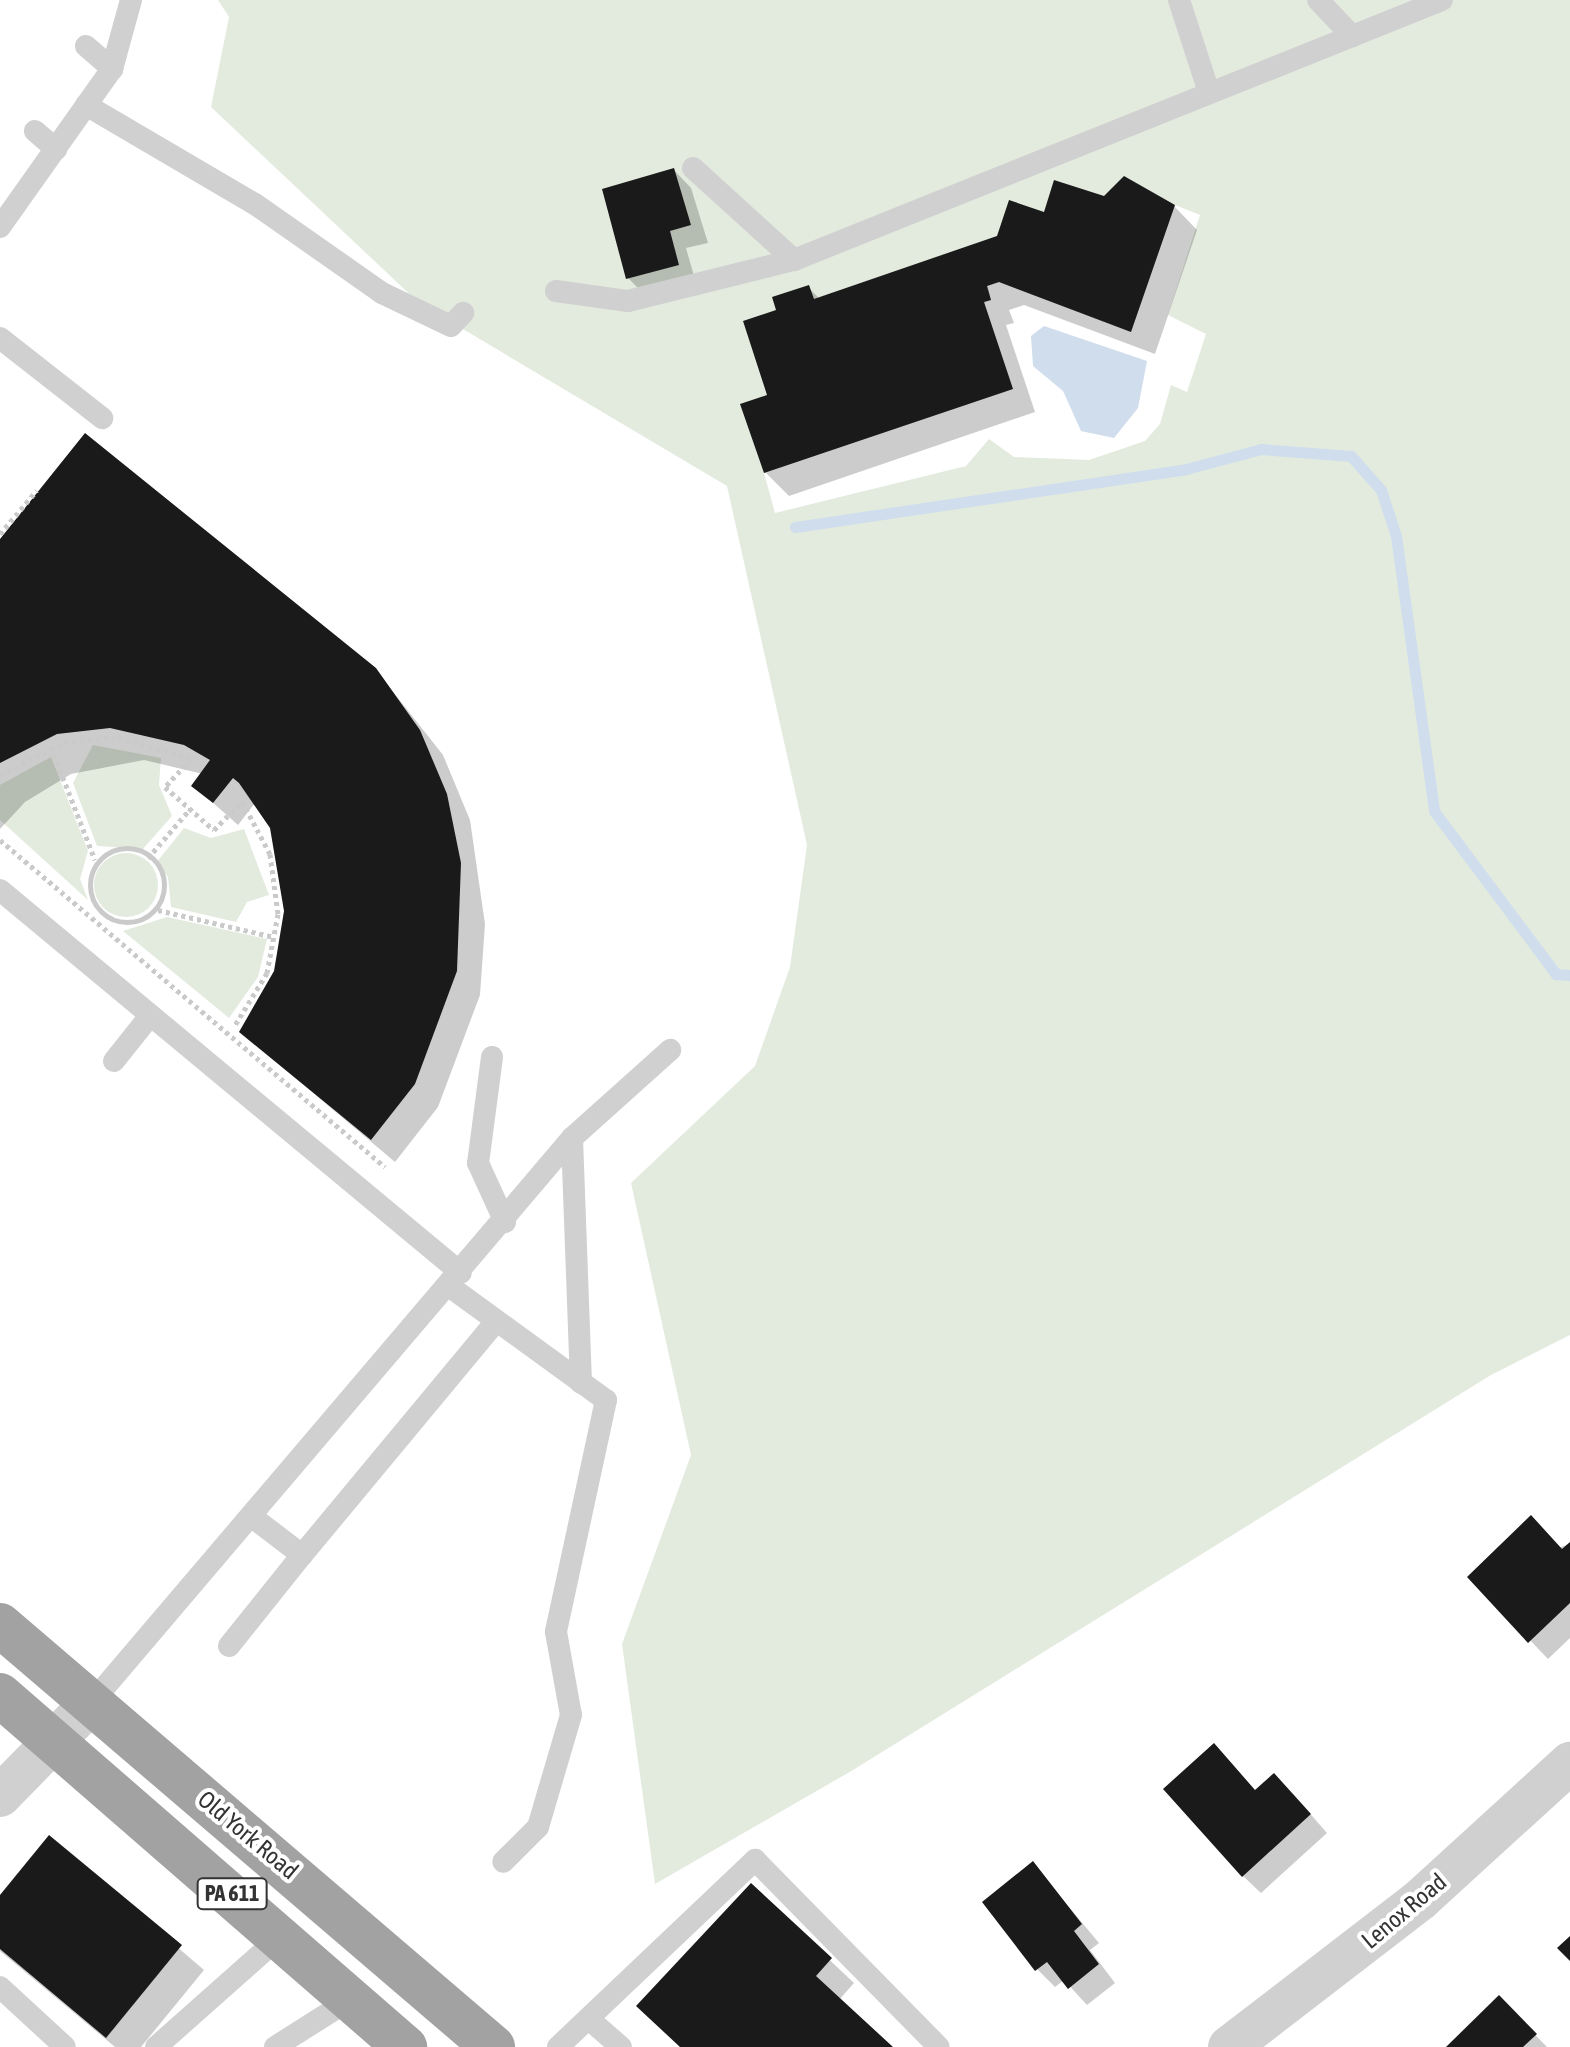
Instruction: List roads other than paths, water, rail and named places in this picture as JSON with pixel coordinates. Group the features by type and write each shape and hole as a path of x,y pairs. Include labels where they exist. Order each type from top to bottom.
{"highway":[{"name":"Old York Road","path":"0,1625 92,1702 472,2041"},
{"name":"PA 611","path":"0,1695 405,2047"}],"street":[{"path":"0,1796 58,1743 92,1702"},
{"name":"Lenox Road","path":"1229,2047 1421,1899 1570,1763"}],"lane":[{"path":"0,227 112,69 131,0"},
{"path":"1179,0 1208,89"},
{"path":"1318,0 1352,36"},
{"path":"556,291 628,301 794,260 1208,89 1442,0"},
{"path":"86,46 112,69"},
{"path":"86,105 255,204 382,293 451,326 463,313"},
{"path":"35,131 56,149"},
{"path":"693,168 794,260"},
{"path":"12,339 102,418"},
{"path":"0,890 455,1279 494,1324 606,1400 556,1632 571,1715 538,1827 503,1862"},
{"path":"114,1061 149,1017"},
{"path":"92,1702 505,1222 572,1138 670,1050"},
{"path":"492,1057 478,1163 505,1222"},
{"path":"572,1138 581,1383"},
{"path":"229,1646 494,1324"},
{"path":"251,1516 302,1555"},
{"path":"558,2047 590,2020 755,1860 939,2047"},
{"path":"156,2047 280,1937"},
{"path":"0,1987 65,2047"},
{"path":"275,2047 351,1999"},
{"path":"590,2020 621,2047"}],"water":[{"path":"1044,326 1147,361 1138,408 1114,438 1081,431 1063,391 1033,366 1031,336"}],"waterway":[{"path":"795,527 1186,469 1261,449 1351,456 1381,490 1396,536 1434,811 1556,974 1570,975"}]}
